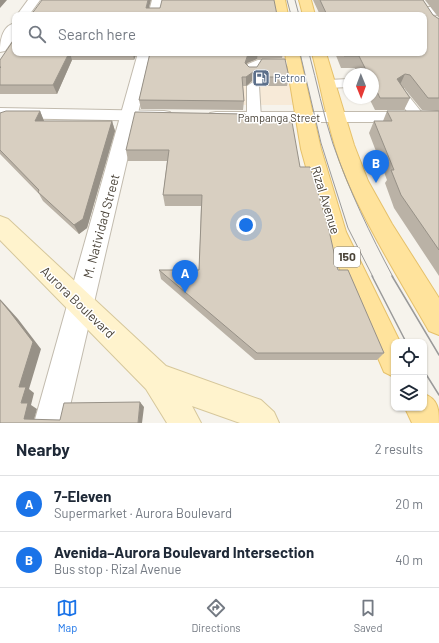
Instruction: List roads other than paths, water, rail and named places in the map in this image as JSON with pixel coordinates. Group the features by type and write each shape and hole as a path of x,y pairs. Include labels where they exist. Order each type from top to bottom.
{"main road":[{"path":"279,0 281,12"},
{"path":"305,0 308,12"},
{"path":"320,56 345,145 358,181 384,231 439,322"},
{"name":"Rizal Avenue","path":"293,58 304,118 335,232 391,355"},
{"name":"Aurora Boulevard","path":"0,225 157,378 185,423"},
{"name":"Aurora Boulevard","path":"157,378 250,411 263,423"},
{"path":"423,411 430,423"}],"street":[{"path":"25,12 34,0"},
{"path":"155,12 158,0"},
{"path":"417,0 426,11 437,17"},
{"path":"0,48 12,31"},
{"name":"M. Natividad Street","path":"50,423 144,56"},
{"name":"Pampanga Street","path":"0,113 254,118 439,117"}],"lane":[{"path":"252,71 252,66 258,63 293,58"},
{"path":"328,84 343,83"},
{"path":"253,86 254,118"},
{"path":"399,92 418,117"}],"tram line":[{"path":"287,0 290,12"},
{"path":"295,0 298,12"},
{"path":"301,56 321,143 348,228 373,277"},
{"path":"310,56 326,121 339,161 360,212 393,277"},
{"path":"372,276 404,339"},
{"path":"392,276 439,355"},
{"path":"426,375 439,395"}],"place":[{"name":"Petron","path":"261,78"},
{"name":"Avenida–Aurora Boulevard Intersection","path":"376,183"},
{"name":"7-Eleven","path":"185,293"}]}
